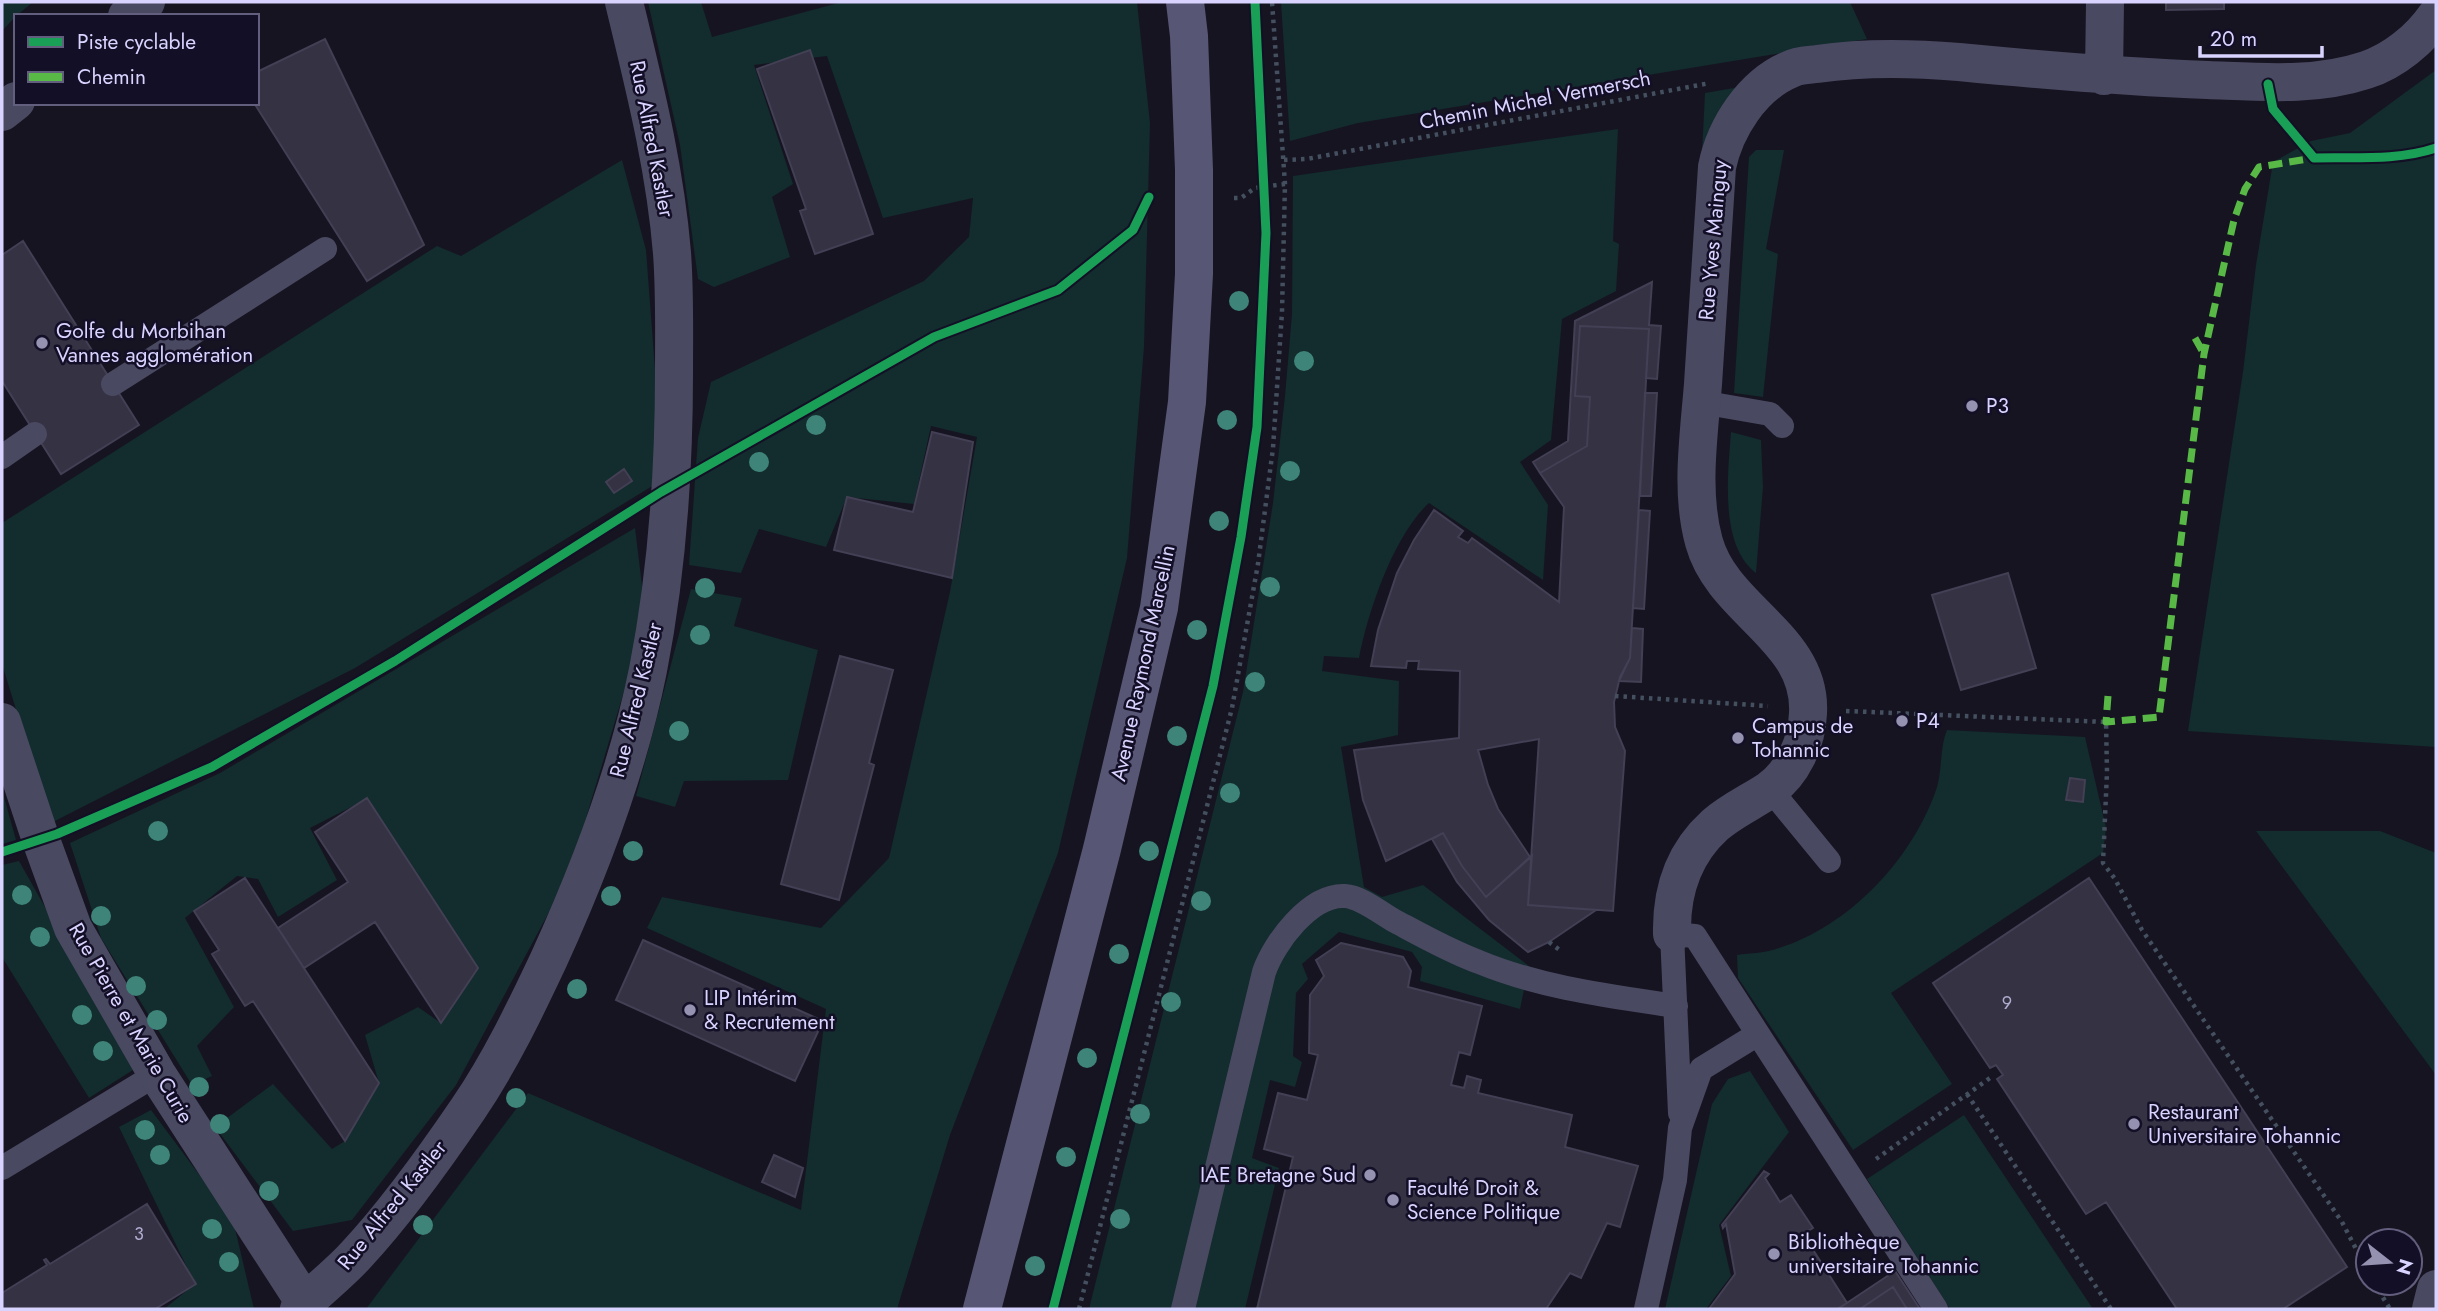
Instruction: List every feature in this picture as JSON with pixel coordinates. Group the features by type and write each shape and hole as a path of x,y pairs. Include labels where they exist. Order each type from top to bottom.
{"main road":[{"name":"Avenue Raymond Marcellin","path":"982,1309 1115,798 1159,608 1187,402 1194,274 1194,170 1189,36 1185,2"}],"street":[{"path":"130,14 145,2"},
{"name":"Rue Alfred Kastler","path":"302,1306 356,1256 415,1183 470,1105 509,1038 573,904 628,749 647,673 661,596 674,443 672,255 654,124 624,2"},
{"path":"2104,76 2105,2"},
{"name":"Rue Yves Mainguy","path":"1672,934 1678,880 1687,860 1716,825 1770,789 1787,773 1798,754 1807,726 1807,694 1800,669 1784,646 1718,575 1704,543 1699,516 1701,402 1717,167 1721,148 1754,96 1791,68 1873,58 1926,59 2104,76 2268,83 2346,75 2368,69 2391,58 2426,30 2436,16"},
{"name":"Rue Pierre et Marie Curie","path":"2,722 73,928 157,1074 302,1306"},
{"path":"2431,1309 2436,1289"}],"lane":[{"path":"113,384 325,249"},
{"path":"1701,402 1770,414 1782,426"},
{"path":"2,457 35,434"},
{"path":"1770,789 1829,861"},
{"path":"1183,1309 1264,972 1281,937 1317,905 1328,899 1346,896 1431,941 1513,975 1545,985 1676,1006"},
{"path":"1646,1309 1675,1180 1680,1128 1672,934 1695,936 1936,1309"},
{"path":"1680,1128 1701,1069 1758,1034"},
{"path":"2,1168 157,1074"}],"path":[{"path":"1079,1309 1232,708 1250,615 1273,448 1282,312 1285,184 1272,2"},
{"path":"1264,174 1265,198"},
{"path":"1265,187 1285,184"},
{"path":"1615,696 1947,717 2106,722 2108,772 2103,863 2142,930 2342,1222 2354,1245"},
{"path":"1851,1177 1990,1078"},
{"path":"1967,1094 2111,1309"}],"green space":[{"path":"2,2 33,2 18,14 14,14 14,18 2,31"},
{"path":"648,2 701,2 712,37 842,2 1137,2 1150,123 1144,347 1127,558 1058,853 950,1135 897,1309 366,1309 528,1093 801,1210 826,1009 647,928 662,897 821,928 889,858 950,592 977,437 931,426 914,504 847,497 826,547 759,529 741,573 689,565 698,438 711,382 924,281 969,237 973,198 883,218 827,56 754,65 793,184 772,197 790,257 714,287 698,279 680,145"},
{"path":"1281,2 1850,2 1867,39 1358,123 1290,141"},
{"path":"2436,70 2436,747 2188,731 2273,162 2311,141 2350,133"},
{"path":"1740,87 1702,153 1705,93"},
{"path":"1618,129 1613,241 1619,244 1616,291 1562,319 1551,440 1520,462 1548,505 1543,580 1429,503 1405,534 1384,575 1359,658 1324,656 1322,671 1399,681 1398,735 1341,747 1364,887 1382,897 1423,885 1529,966 1520,1009 1420,981 1422,967 1412,952 1339,932 1302,964 1308,979 1296,993 1293,1056 1302,1062 1295,1087 1270,1080 1252,1158 1279,1168 1245,1309 1089,1309 1243,692 1273,503 1285,396 1292,314 1293,176"},
{"path":"1756,150 1784,150 1766,249 1778,254 1763,397 1734,393 1749,157"},
{"path":"622,160 646,250 658,409 654,485 355,668 51,823 2,664 2,523 437,246 461,256"},
{"path":"1731,432 1761,440 1763,487 1756,573 1744,561 1731,527 1728,467"},
{"path":"635,528 646,618 569,875 456,1085 352,1220 293,1231 215,1127 273,1084 332,1149 345,1141 379,1083 365,1035 418,1007 441,1023 478,968 367,799 310,828 337,880 278,917 258,879 237,876 185,918 234,1007 197,1046 212,1076 192,1085 101,938 70,843 220,773"},
{"path":"691,589 742,598 734,626 818,650 788,780 684,781 675,807 636,796"},
{"path":"1947,730 2085,737 2106,828 2103,853 1891,993 1952,1084 1853,1150 1738,978 1737,955 1774,950 1805,938 1853,907 1874,888 1910,843 1924,818 1935,793"},
{"path":"2,790 16,840 2,844"},
{"path":"2256,831 2380,831 2436,853 2436,1075"},
{"path":"19,861 136,1068 89,1098 2,957 2,865"},
{"path":"1750,1071 1789,1132 1719,1225 1731,1276 1706,1309 1665,1309 1712,1104 1728,1079"},
{"path":"151,1110 233,1220 254,1309 164,1309 195,1284 119,1127"},
{"path":"1964,1115 2093,1309 1950,1309 1867,1179"}],"building":[{"path":"2166,2 2224,2 2224,9 2166,10"},
{"path":"325,39 424,245 367,281 255,105 259,105 259,71"},
{"path":"810,50 873,234 815,254 800,211 806,209 757,69"},
{"path":"23,241 139,425 61,474 2,381 2,255"},
{"path":"1652,282 1649,325 1661,326 1657,379 1646,378 1649,329 1580,326 1575,396 1590,397 1587,446 1540,473 1533,462 1568,441 1575,321"},
{"path":"1580,326 1649,329 1630,658 1620,677 1614,702 1615,727 1625,751 1613,911 1528,905 1539,739 1478,750 1498,809 1530,857 1486,897 1462,866 1443,833 1386,861 1363,800 1354,750 1459,738 1460,671 1418,669 1419,661 1407,661 1406,668 1371,666 1378,630 1397,573 1434,510 1463,531 1458,537 1468,543 1472,538 1559,602 1564,507 1540,473 1587,446 1590,397 1575,396"},
{"path":"1645,393 1657,393 1651,496 1640,496"},
{"path":"932,432 973,442 952,578 834,550 847,497 913,512"},
{"path":"624,469 632,481 614,493 606,482"},
{"path":"1639,510 1650,511 1644,609 1633,608"},
{"path":"2008,573 2036,668 1961,690 1932,595"},
{"path":"1632,628 1643,629 1641,682 1619,681 1630,658"},
{"path":"840,656 893,670 869,763 874,765 839,900 781,884"},
{"path":"2070,778 2085,780 2083,802 2066,800"},
{"path":"367,798 478,968 441,1023 375,922 304,968 278,928 348,882 315,832"},
{"path":"1443,833 1462,866 1486,897 1532,856 1528,905 1596,910 1549,942 1528,952 1489,920 1457,882 1432,839"},
{"path":"245,878 379,1083 345,1141 253,1001 245,1006 212,954 219,950 194,911"},
{"path":"2089,878 2347,1267 2283,1309 2177,1309 2106,1202 2086,1214 1997,1079 2003,1075 1996,1065 1990,1068 1933,983"},
{"path":"643,940 823,1021 795,1081 616,1000"},
{"path":"1341,943 1403,957 1411,971 1408,987 1482,1006 1470,1055 1459,1052 1451,1085 1464,1088 1467,1076 1481,1080 1478,1093 1572,1115 1565,1147 1638,1166 1620,1227 1607,1223 1581,1278 1570,1273 1546,1309 1257,1309 1293,1157 1264,1149 1278,1093 1307,1100 1318,1055 1309,1053 1310,995 1324,976 1316,960"},
{"path":"774,1155 803,1168 795,1197 762,1182"},
{"name":"Bibliothèque universitaire Tohannic","path":"1764,1171 1769,1174 1765,1178 1780,1202 1791,1195 1813,1228 1803,1234 1847,1303 1837,1309 1709,1309 1735,1274 1726,1224 1723,1228 1722,1225"},
{"path":"147,1204 196,1284 155,1309 2,1309 2,1293 47,1265 44,1260 50,1264"},
{"path":"1895,1271 1920,1309 1907,1309 1893,1287 1860,1309 1838,1309"},
{"name":"Bibliothèque universitaire Tohannic","path":"1893,1287 1907,1309 1860,1309"}],"marked path":[{"path":"2108,696 2106,722 2159,717 2204,354 2234,220 2245,189 2259,167 2314,158"},
{"path":"2195,338 2204,354"}],"cycle path":[{"path":"1053,1309 1213,686 1241,537 1257,427 1266,233 1255,2"},
{"path":"2268,84 2273,109 2314,158 2391,157 2436,148"},
{"path":"2,852 57,834 212,767 395,661 661,492 934,337 1058,290 1133,230 1149,197"}],"place":[{"name":"Golfe du Morbihan Vannes agglomération","path":"42,343"},
{"name":"P3","path":"1972,406"},
{"name":"P4","path":"1902,721"},
{"name":"Campus de Tohannic","path":"1738,738"},
{"name":"LIP Intérim & Recrutement","path":"690,1010"},
{"name":"Restaurant Universitaire Tohannic","path":"2134,1124"},
{"name":"IAE Bretagne Sud","path":"1370,1175"},
{"name":"Faculté Droit & Science Politique","path":"1393,1200"},
{"name":"Bibliothèque universitaire Tohannic","path":"1774,1254"}]}
